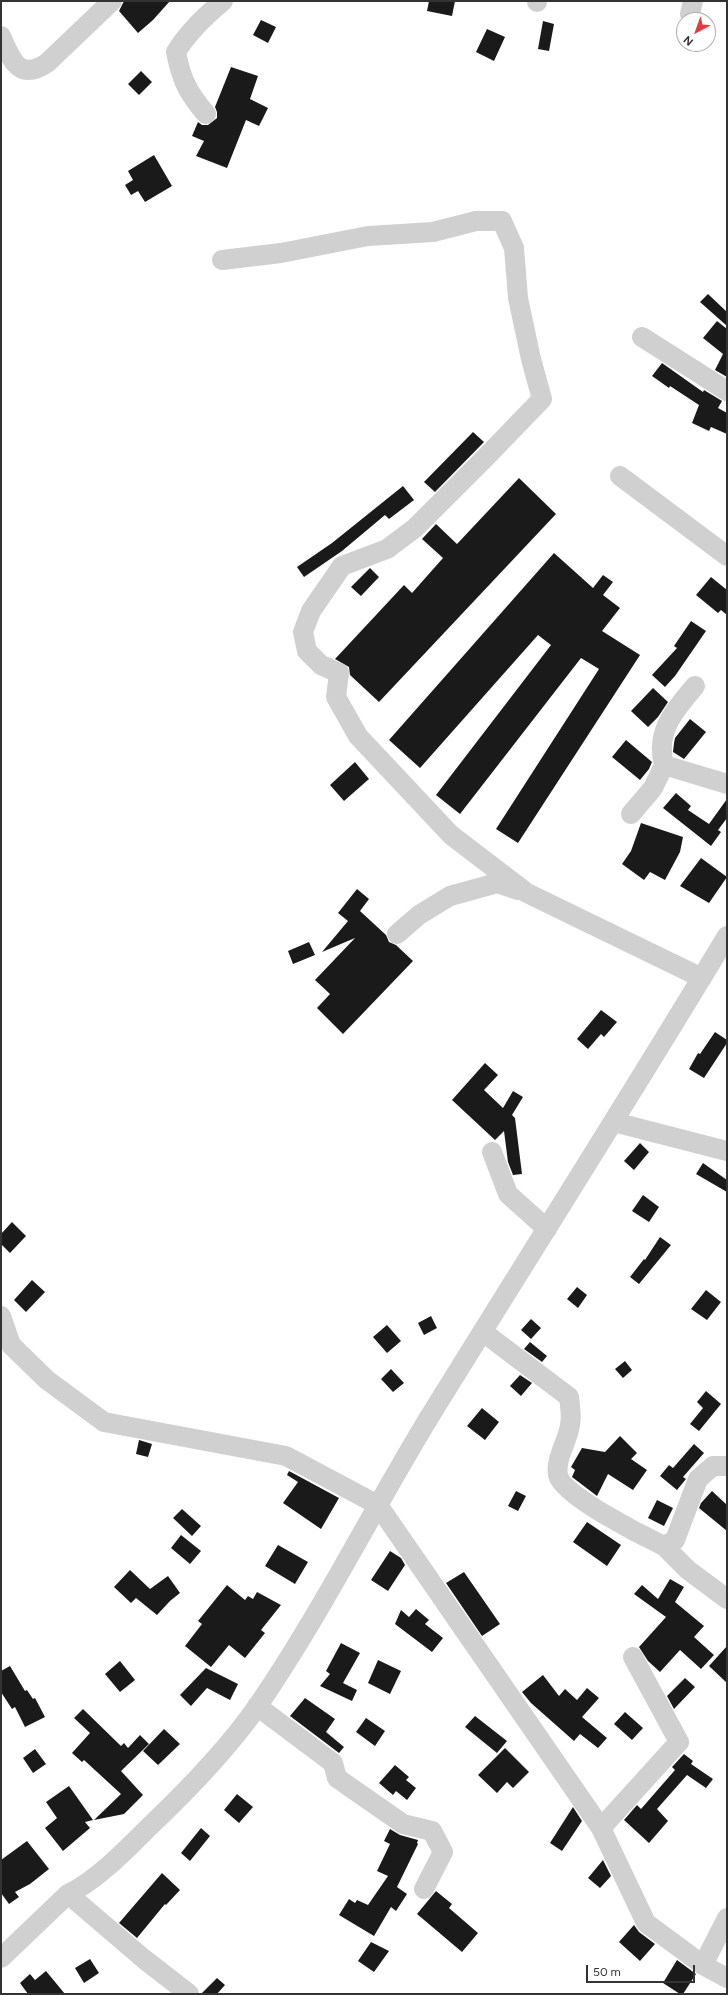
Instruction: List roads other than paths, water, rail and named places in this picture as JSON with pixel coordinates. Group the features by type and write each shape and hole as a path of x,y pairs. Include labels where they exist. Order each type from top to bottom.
{"street":[{"path":"1,36 11,58 18,66 24,70 37,70 112,1"},
{"path":"206,114 188,91 180,74 176,52 182,42 199,22 223,1"},
{"path":"222,260 281,253 368,236 433,232 476,221 502,221 514,248 518,298 531,359 542,399 415,528 387,549 342,566 311,611 303,632 307,651 321,665 339,673 336,697 358,736 451,835 527,893"},
{"path":"642,337 727,391"},
{"path":"620,476 727,556"},
{"path":"631,814 653,788 664,765 661,754 663,736 673,713 695,686"},
{"path":"664,765 727,784"},
{"path":"397,934 419,915 450,896 474,888 497,883 527,893 702,978"},
{"path":"1,1958 68,1894 81,1888 131,1845 187,1790 228,1744 257,1706 293,1652 378,1505 727,936"},
{"path":"614,1122 727,1151"},
{"path":"492,1152 508,1194 548,1229"},
{"path":"1,1316 11,1346 47,1380 104,1422 286,1456 378,1505 601,1828 646,1923 703,1965 727,1978"},
{"path":"483,1332 569,1397 570,1425 559,1462 558,1476 564,1485 583,1500 636,1533 664,1546 688,1570 727,1598"},
{"path":"664,1546 675,1540 698,1479 713,1466 727,1466"},
{"path":"601,1828 679,1742 632,1657"},
{"path":"257,1706 333,1763 337,1778 403,1824 432,1831 443,1852 424,1889"},
{"path":"68,1894 144,1959 189,1994"},
{"path":"703,1965 727,1918"}]}
